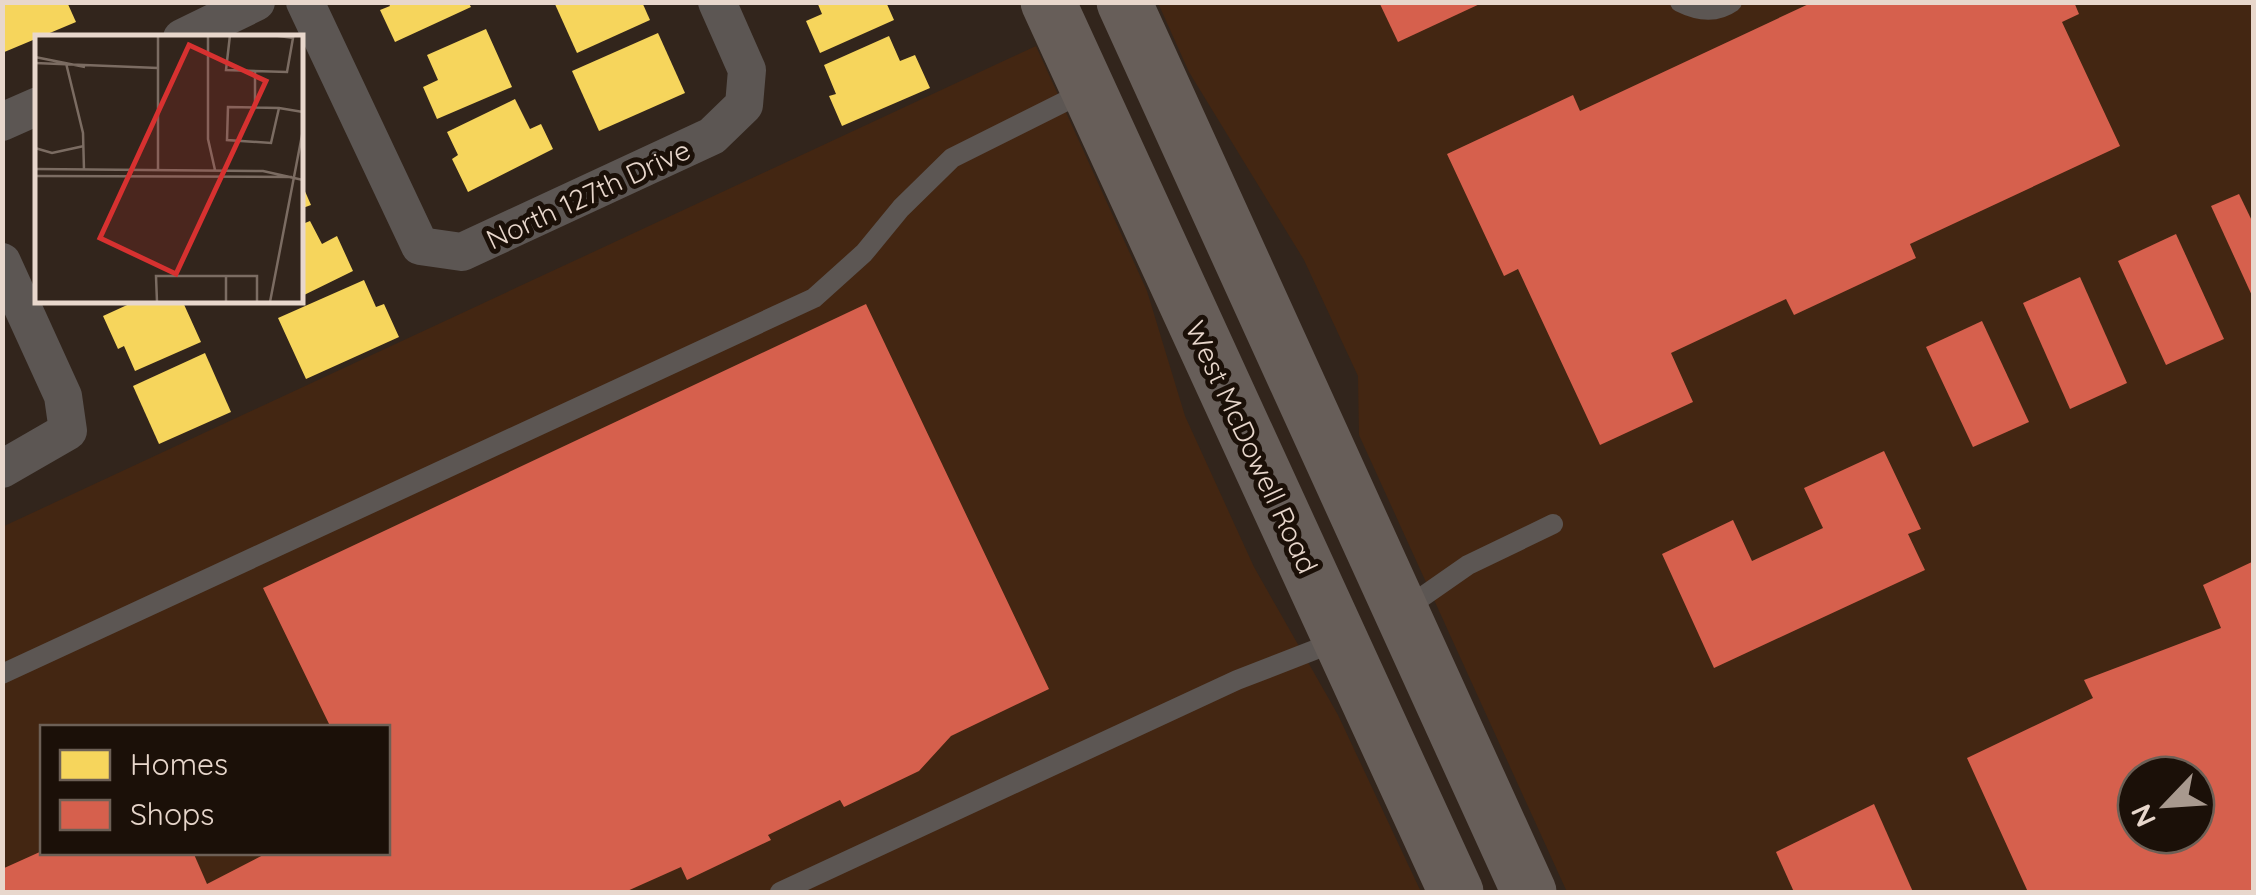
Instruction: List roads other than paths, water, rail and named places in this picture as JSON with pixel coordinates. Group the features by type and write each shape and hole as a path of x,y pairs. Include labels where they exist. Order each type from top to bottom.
{"main road":[{"name":"West McDowell Road","path":"1048,2 1456,892"},
{"path":"1124,2 1529,892"},
{"path":"1342,640 1400,612"}],"street":[{"path":"188,35 256,2"},
{"name":"North 127th Drive","path":"305,2 420,246 462,252 712,136 744,105 747,70 717,2"},
{"path":"2,122 35,107"},
{"path":"2,262 63,396 68,431 2,469"}],"lane":[{"path":"1680,2 1708,11 1732,2"},
{"path":"2,674 814,298 864,252 901,208 952,158 1088,90"},
{"path":"1400,612 1468,565 1553,524"},
{"path":"780,892 1237,680 1342,640"}]}
